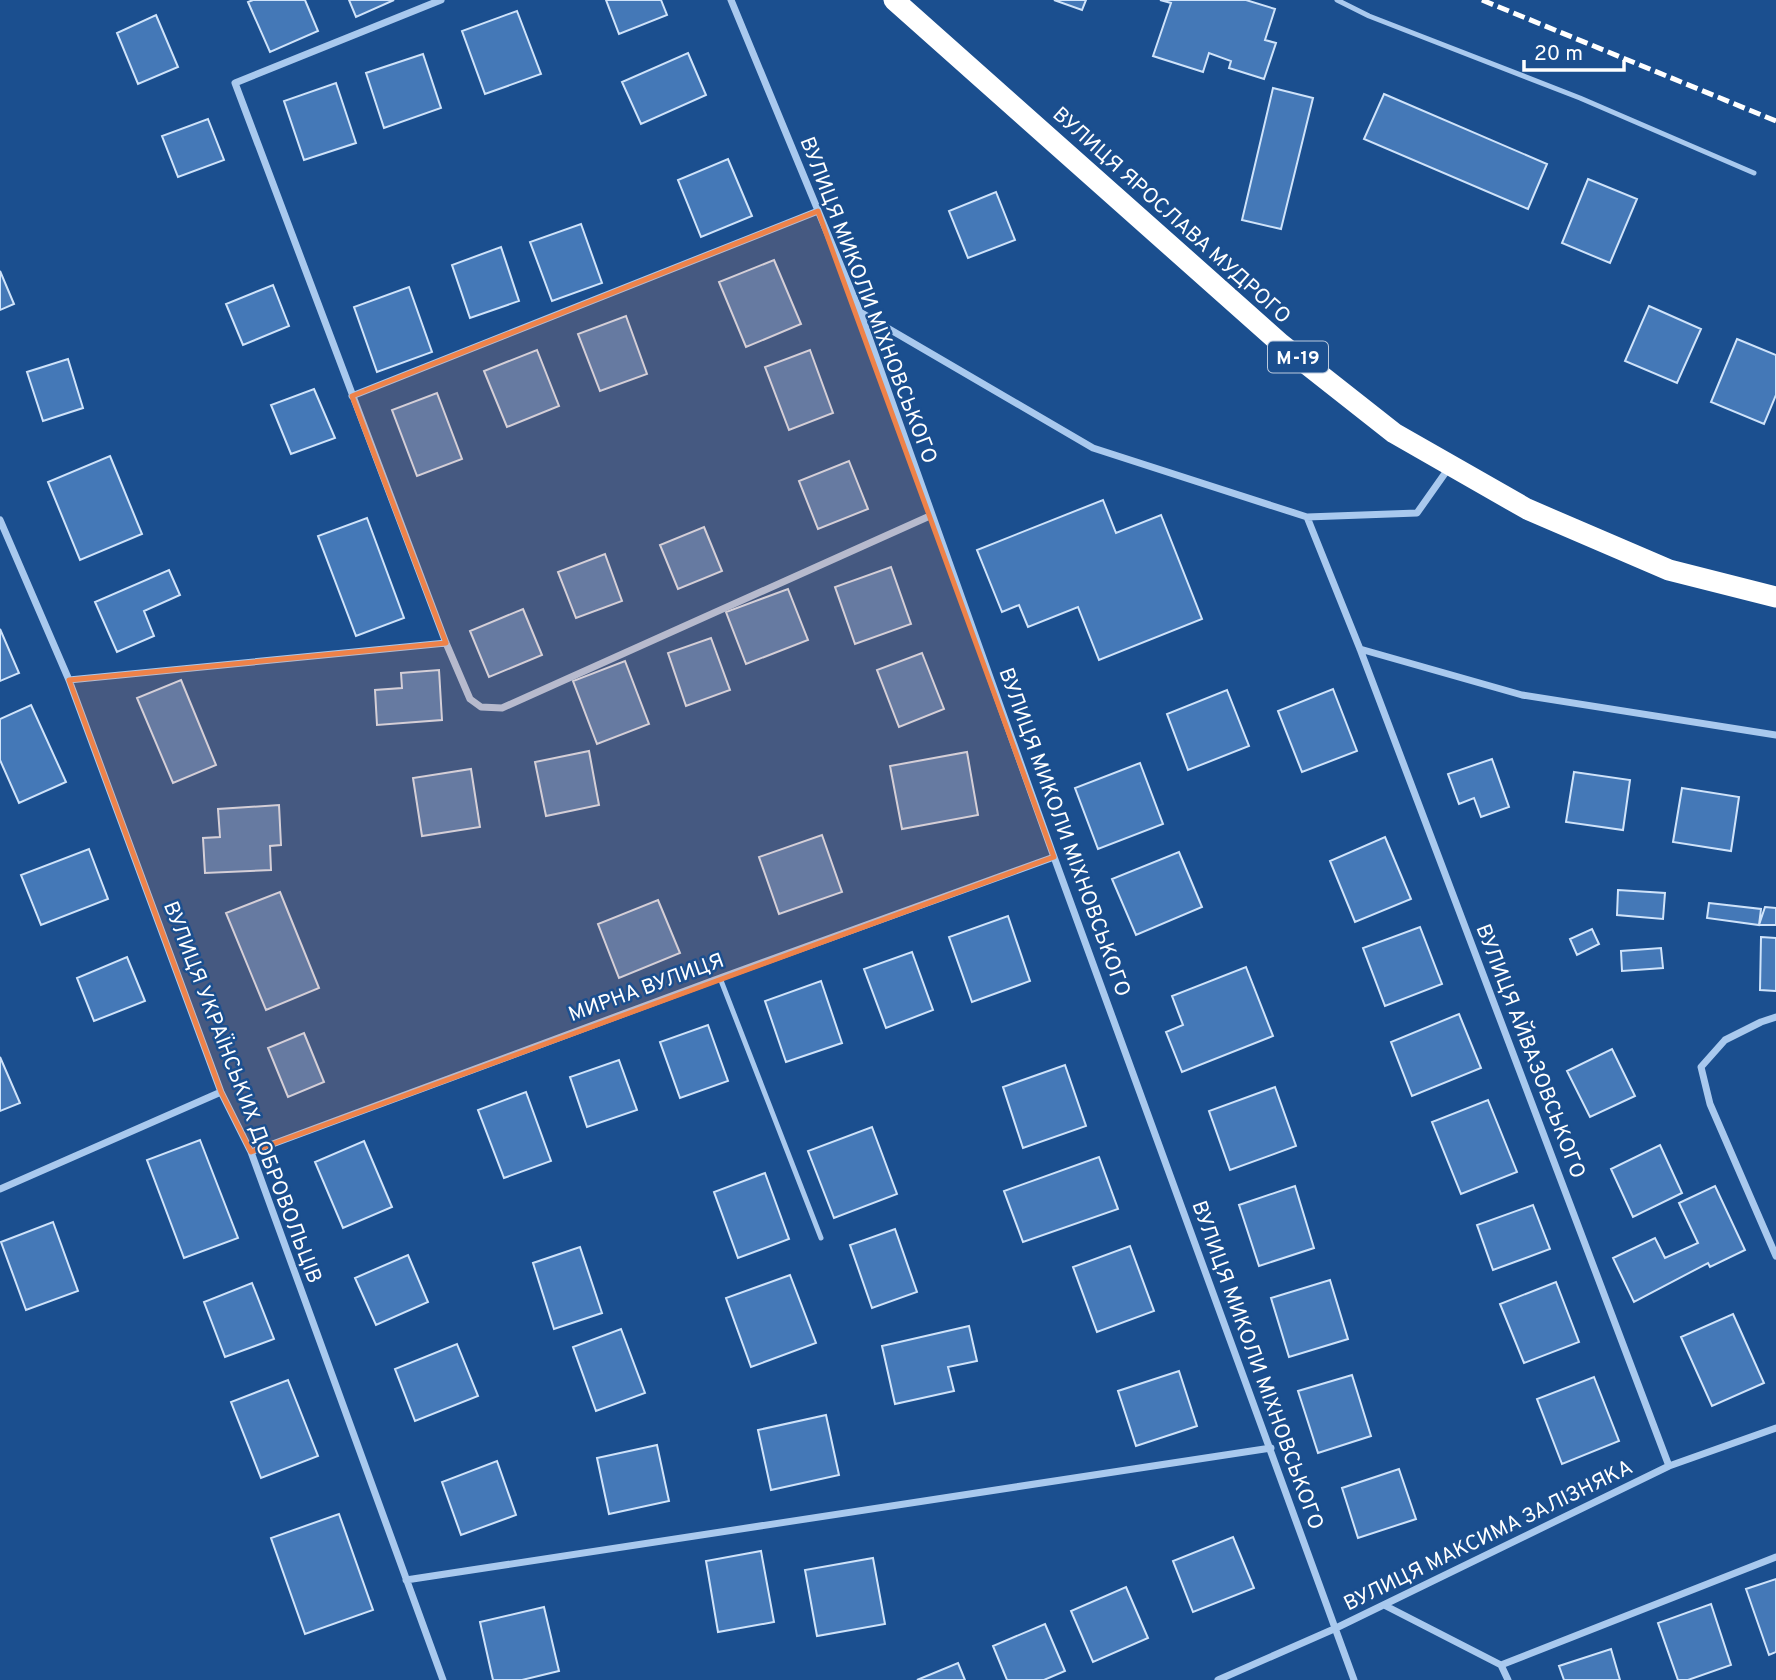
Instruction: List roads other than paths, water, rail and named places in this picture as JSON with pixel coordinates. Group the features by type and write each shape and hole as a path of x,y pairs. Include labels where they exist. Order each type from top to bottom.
{"highway":[{"name":"ВУЛИЦЯ ЯРОСЛАВА МУДРОГО","path":"894,0 1281,344 1394,433 1527,509 1669,570 1776,597"}],"street":[{"path":"441,0 235,83 446,643 470,699 481,707 502,708 932,514"},
{"name":"ВУЛИЦЯ МИКОЛИ МІХНОВСЬКОГО","path":"731,0 860,312 1054,857 1354,1680"},
{"path":"352,396 818,211"},
{"path":"860,312 1093,448 1307,517 1417,513 1450,465"},
{"name":"ВУЛИЦЯ АЙВАЗОВСЬКОГО","path":"1307,517 1360,649 1669,1466"},
{"name":"ВУЛИЦЯ УКРАЇНСЬКИХ ДОБРОВОЛЬЦІВ","path":"0,520 69,680 221,1092 251,1152 443,1680"},
{"path":"69,680 446,643"},
{"path":"1360,649 1522,695 1776,735"},
{"name":"МИРНА ВУЛИЦЯ","path":"251,1152 1054,857"},
{"path":"1776,1017 1761,1021 1725,1040 1701,1067 1710,1104 1776,1256"},
{"path":"0,1189 221,1092"},
{"name":"ВУЛИЦЯ МАКСИМА ЗАЛІЗНЯКА","path":"1218,1680 1334,1629 1669,1466 1776,1428"},
{"path":"406,1580 1271,1448"},
{"path":"1501,1665 1776,1557"},
{"path":"1384,1605 1501,1665 1508,1680"}],"lane":[{"path":"1337,0 1368,16 1580,98 1754,173"},
{"path":"720,978 821,1238"}],"railway":[{"path":"1482,0 1776,121"}]}
